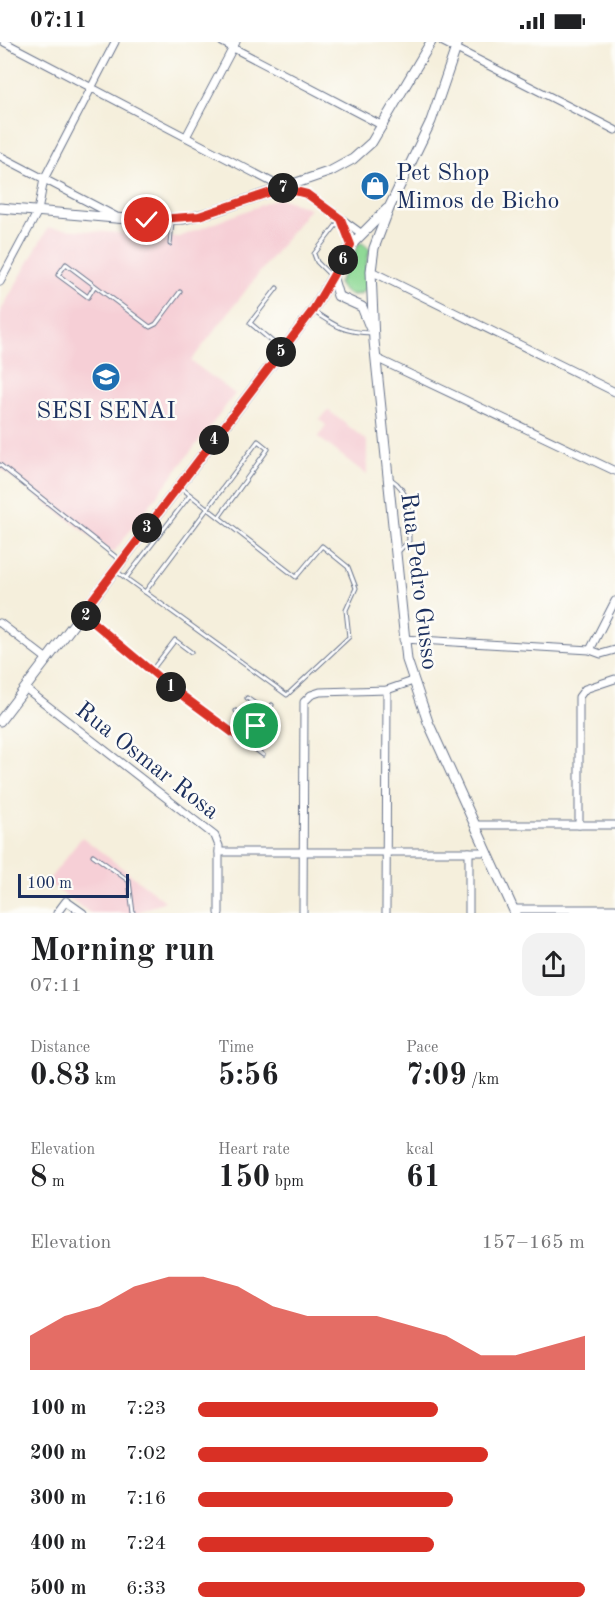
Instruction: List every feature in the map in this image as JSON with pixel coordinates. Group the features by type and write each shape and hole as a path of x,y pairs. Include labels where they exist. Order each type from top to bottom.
{"main road":[{"path":"0,208 172,220 212,212 331,171 353,159 372,142 430,42"},
{"name":"Rua Pedro Gusso","path":"457,45 427,129 390,206 376,242 371,271 373,337 403,639 413,681 514,911"},
{"name":"Rua Pedro Gusso","path":"0,721 313,310 351,245 390,206"},
{"path":"362,234 371,236 376,242"},
{"path":"333,278 335,292 343,300"},
{"path":"313,310 329,301 343,300 355,304 365,302 372,296"},
{"name":"Rua Pedro Gusso","path":"355,304 364,310 373,337"}],"street":[{"path":"4,42 283,188 307,194 362,234"},
{"path":"0,282 38,211 44,179 116,42"},
{"path":"222,42 235,45 383,126"},
{"path":"443,42 457,45 615,130"},
{"path":"186,137 235,45"},
{"path":"0,156 119,218"},
{"path":"341,219 351,245"},
{"path":"371,271 615,392"},
{"path":"376,358 614,469"},
{"path":"590,650 615,601"},
{"path":"0,623 47,659"},
{"path":"403,639 590,650 601,654 615,650"},
{"path":"579,825 580,693 585,689 615,679"},
{"path":"303,913 303,712 307,698 320,692 387,690 413,681"},
{"name":"Rua Osmar Rosa","path":"25,688 211,832 218,841 219,913"},
{"path":"386,913 387,690"},
{"path":"475,825 615,825"},
{"path":"219,852 487,852"},
{"path":"469,852 469,913"},
{"path":"57,913 66,901 83,913"},
{"path":"514,911 615,909"}],"lane":[{"path":"333,278 317,262 314,254 341,219"},
{"path":"170,244 172,220"},
{"path":"94,287 88,297 58,275 66,264 139,320 154,326 180,292"},
{"path":"277,288 250,323 283,350"},
{"path":"313,310 345,330 373,337"},
{"path":"145,592 258,441 268,449 219,517"},
{"path":"0,465 122,561"},
{"path":"387,477 404,490 408,500 409,542 394,553"},
{"path":"115,570 287,695 349,636 346,610 356,588 348,567 322,546 296,577 179,486"},
{"path":"126,578 190,495"},
{"path":"82,613 151,671 263,755"},
{"path":"151,671 175,640 191,652"},
{"path":"247,698 267,712"},
{"path":"245,742 272,705"},
{"path":"236,711 272,738"},
{"path":"93,855 129,881 133,913"}],"shaded area":[{"name":"SESI SENAI","path":"279,198 310,208 191,361 235,394 113,553 0,468 0,312 48,228 179,237"},
{"path":"328,410 367,441 367,475 318,437 326,425 320,420"},
{"path":"82,837 165,901 136,913 90,913 47,882"}],"green space":[{"path":"362,242 370,249 366,266 367,288 355,295 344,291 338,283 353,259 358,243"}],"place":[{"name":"Pet Shop Mimos de Bicho","path":"375,186"},
{"name":"SESI SENAI","path":"106,377"}],"route":[{"path":"147,220 172,220 199,216 283,188 297,190 313,198 341,219 350,238 351,245 343,261 313,310 82,613 168,685 245,742 256,726"}]}
